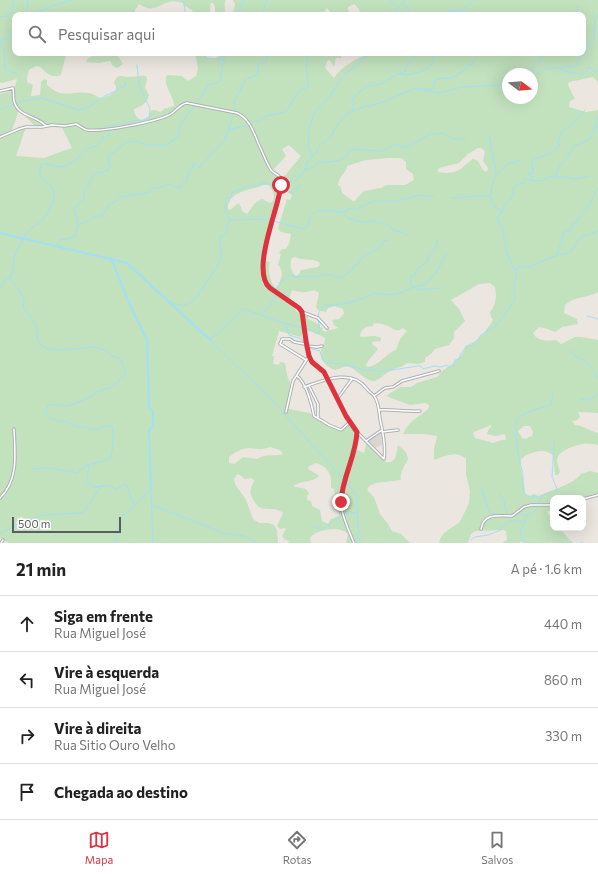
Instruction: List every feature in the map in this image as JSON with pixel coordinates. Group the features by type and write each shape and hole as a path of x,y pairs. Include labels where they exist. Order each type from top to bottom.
{"street":[{"path":"0,91 11,87 13,88 13,98 17,107 23,114 38,119 46,126"},
{"path":"0,137 19,129 52,125 65,126 76,124 84,129 90,130 124,127 156,120 170,115 182,105 187,103 237,113 244,117 251,126 272,171 281,179 280,192 270,223 263,261 266,285 297,305 302,312 306,345 312,362 323,371 327,379 350,422 357,432 384,459 378,402 365,386 357,380 342,377 327,379 304,387"},
{"path":"302,312 318,318 327,328"},
{"path":"306,360 280,344 282,339 317,347 322,346"},
{"path":"286,412 291,388 309,356"},
{"path":"374,396 385,388 393,387 402,381 439,371"},
{"path":"297,376 301,380 304,387 312,406 314,416 341,430 350,422"},
{"path":"338,399 352,379"},
{"path":"309,386 318,404 318,418"},
{"path":"379,410 391,409 408,412 420,411"},
{"path":"0,498 11,481 15,470 14,429"},
{"path":"366,441 382,431 398,430"},
{"path":"354,543 342,511 341,502 342,489 355,446 357,432"},
{"path":"586,498 598,495"},
{"path":"481,529 483,522 488,517 504,514 512,516 524,507 531,504 550,505"}],"shaded area":[{"path":"381,432 382,445 375,448 367,441"}],"green space":[{"path":"0,0 226,0 225,12 215,12 213,3 211,3 209,12 193,12 183,3 169,2 154,8 144,7 139,4 135,12 12,12 12,56 66,56 61,75 51,75 38,66 29,70 27,82 33,85 31,96 40,95 41,82 44,79 47,80 47,85 58,92 68,94 83,92 94,94 100,98 108,96 116,91 114,82 117,77 146,76 147,79 145,88 149,95 147,101 134,109 136,116 142,120 148,117 151,111 154,110 161,112 164,109 174,106 166,83 167,75 182,76 188,81 196,76 198,69 196,56 206,56 207,58 214,59 220,56 341,56 341,58 336,58 334,67 330,60 327,61 325,68 334,78 340,70 362,56 586,56 586,12 360,12 354,4 348,7 349,12 330,12 327,8 324,12 233,12 235,5 233,0 598,0 598,82 593,77 569,82 568,85 575,99 570,101 569,107 586,112 598,110 598,292 573,300 565,305 564,313 577,319 578,324 562,327 555,332 539,327 533,333 537,338 546,341 556,340 561,344 575,337 598,340 598,413 578,412 580,417 577,420 572,421 575,425 582,426 598,433 598,445 582,444 571,447 560,454 557,460 560,472 558,475 555,475 553,455 548,452 540,451 532,453 523,457 520,462 525,494 530,496 534,494 538,496 561,487 578,478 581,474 590,471 598,473 598,494 586,497 586,495 550,495 550,510 547,512 550,516 550,531 562,531 573,543 524,543 523,541 519,543 502,543 507,540 506,531 503,530 475,531 471,534 468,543 439,543 444,533 460,522 469,503 470,491 466,475 466,459 455,454 434,460 434,450 437,436 403,434 412,421 429,408 429,405 425,403 410,405 386,396 400,387 411,387 417,383 437,377 463,353 465,346 474,342 481,336 493,320 490,312 496,300 496,294 495,287 490,283 479,284 451,300 459,309 465,321 454,332 454,338 449,345 435,349 425,358 425,362 418,364 407,363 374,381 366,379 350,367 335,370 329,367 321,357 321,349 325,342 325,338 314,332 304,330 301,337 279,331 272,356 274,356 273,364 279,365 280,362 285,363 290,383 289,409 309,413 339,430 343,430 350,425 356,433 354,449 364,453 367,441 381,458 389,463 393,461 396,455 398,445 406,452 408,459 402,472 401,480 376,483 369,486 367,490 374,497 380,514 392,531 401,534 410,543 346,543 348,534 340,530 328,529 317,532 313,535 310,538 311,543 288,543 289,541 284,539 282,536 286,529 280,529 277,526 283,513 275,509 263,509 256,504 251,494 251,488 254,480 251,478 245,479 237,474 234,479 235,484 246,500 253,519 259,523 269,523 274,525 277,530 278,543 9,543 0,538 0,94 14,90 17,79 2,83 0,82","holes":["19,110 35,126 61,125 72,148 44,158 16,156 26,127 12,130","289,145 301,156 283,178 273,170 286,156 282,149","478,148 485,151 483,161 488,168 487,172 483,170 478,161 473,159 455,172 445,173 437,171 439,168 459,163 468,154","401,158 406,162 406,169 413,174 414,180 405,185 386,185 381,188 364,191 355,201 353,201 342,193 341,187 338,185 347,166 366,160","263,185 269,185 273,193 273,201 270,203 262,199 255,203 247,214 243,212 239,203 230,210 228,209 229,203 236,195","282,189 292,195 290,200 287,199 278,229 281,232 291,234 289,244 286,249 282,249 279,253 281,254 278,265 282,276 276,288 272,283 270,276 270,262 264,261 275,211","295,257 313,260 319,262 320,265 318,267 301,270 296,276 291,265 292,258","292,290 303,292 314,291 319,293 316,307 318,310 326,312 328,308 335,306 343,309 344,314 339,319 332,320 334,325 338,328 331,330 328,329 326,332 322,330 323,328 320,327 320,325 308,319 308,316 297,312 293,307 296,303 289,299","374,323 383,324 395,330 403,328 407,331 400,339 396,350 376,364 368,367 366,365 368,361 378,349 372,344 372,342 381,341 381,338 375,336 360,336 364,328 373,326","491,425 487,434 495,436 505,434 506,440 493,443 475,438 473,434 474,432","524,426 530,426 533,432 532,436 525,439 522,438 518,431","270,447 280,450 283,454 264,456 257,459 243,457 234,464 229,463 229,457 234,453 247,448 262,449","316,463 327,469 330,475 331,488 334,489 339,516 331,519 328,524 322,521 320,510 312,506 311,501 307,500 307,496 309,494 308,491 293,486 313,480 319,476 308,469 309,466"]},
{"path":"92,56 118,56 123,64 117,68 113,66 110,61 99,63 86,62 87,59"}],"waterway":[{"path":"13,0 13,12"},
{"path":"26,12 28,0"},
{"path":"38,12 71,0"},
{"path":"183,0 185,12"},
{"path":"238,12 244,0"},
{"path":"263,12 267,0"},
{"path":"389,0 398,7 396,12"},
{"path":"404,0 403,5 408,8 409,12"},
{"path":"446,12 461,11 474,0"},
{"path":"576,12 579,6"},
{"path":"0,17 7,16 12,13"},
{"path":"586,53 589,44 594,40 595,20 598,14"},
{"path":"0,45 1,40 7,38 12,34"},
{"path":"0,46 4,49 5,69 19,76"},
{"path":"205,56 208,58 224,60"},
{"path":"197,102 202,97 208,85 220,81 224,56"},
{"path":"235,111 235,100 243,83 249,78 258,75 258,64 266,61 267,56"},
{"path":"251,123 266,116 286,112 299,91 308,87 306,64 309,56"},
{"path":"312,155 308,145 310,126 314,113 329,98 342,77 367,56"},
{"path":"352,110 354,104 353,99 358,93 368,86 381,84 397,74 404,73 407,65 414,56"},
{"path":"283,185 287,181 293,182 301,176 307,163 316,153 320,145 332,135 335,128 348,113 363,107 378,104 413,89 433,89 434,82 437,79 457,76 470,64 473,65 474,60 478,56"},
{"path":"533,68 535,64 540,62 542,56"},
{"path":"561,68 576,66 581,56"},
{"path":"399,74 405,75 423,71 431,65 434,57"},
{"path":"108,126 149,119 150,109 139,84 137,65"},
{"path":"538,74 549,68 558,68 571,73 585,74 588,67 592,68 594,72 598,71"},
{"path":"18,102 41,98 79,110 89,107 105,96 125,86 126,82"},
{"path":"417,89 438,93 462,87 502,85"},
{"path":"0,109 14,103"},
{"path":"56,246 60,240 75,237 78,226 74,208 84,199 84,191 94,174 97,172 102,173 106,170 108,171 110,167 108,157 128,141 150,145 166,145 178,137 180,124 195,105"},
{"path":"531,179 532,177 528,174 533,173 532,160 550,154 556,150 559,146 558,141 561,132 571,126 585,110"},
{"path":"78,225 89,221 94,216 102,216 109,205 120,197 150,192 154,188 159,188 170,184 181,188 182,184 186,181 190,171 192,170 194,163 198,167 201,166 224,142 234,113"},
{"path":"595,129 598,116"},
{"path":"229,130 249,125"},
{"path":"555,177 561,164 568,157 573,147 588,140 598,126"},
{"path":"24,239 29,230 47,215 54,198 54,190 41,176 40,169 42,164 59,167 66,166 77,159 87,149 96,146 102,141 103,137 109,135 110,131"},
{"path":"306,170 315,166 319,162 343,159 351,149 380,151 394,144 406,148 430,134 444,133 453,139 460,138 465,141"},
{"path":"489,136 496,175"},
{"path":"502,211 495,207 490,196 493,181 497,174 508,164 521,160"},
{"path":"516,270 513,269 507,254 502,227 497,218 503,211 505,204 512,197 515,186 524,183 525,179 538,181 549,177 576,179 590,176"},
{"path":"229,220 225,207 227,197 229,199 231,198 232,193 245,187 267,183 273,186 279,185"},
{"path":"284,186 289,191 294,193 300,184"},
{"path":"557,255 565,231 571,230 573,223 577,222 579,217 587,209 598,188"},
{"path":"273,221 303,229 307,227 310,217 316,211 346,211 349,209 357,209 374,201 397,201 420,195 434,197"},
{"path":"453,198 477,196 490,197"},
{"path":"337,212 344,213 349,219 366,223 372,220 382,224 388,224 394,231 402,232 407,235"},
{"path":"230,220 268,219"},
{"path":"170,303 183,305 190,303 197,297 221,260 220,237 226,235 227,226 230,221"},
{"path":"516,269 519,267 528,267 552,257 567,253 572,250 580,238 598,231"},
{"path":"0,233 127,263 209,339"},
{"path":"23,239 15,256 10,278 24,298 23,309 31,317 36,326 37,338 40,344 45,347 59,350 92,347 102,349 112,356 120,358 125,371 125,374 113,387 99,391 74,404 66,406 49,404 46,409 46,413 51,419 67,422 76,427 85,427 94,430 105,426 112,426 113,442 109,459 85,466 77,473 49,468 34,469"},
{"path":"278,291 276,288 280,285 281,281 290,275 297,277 314,277 327,274 341,278 352,270 353,267 359,263 361,258 379,248 384,241 388,240"},
{"path":"412,287 410,277 415,275 416,270 427,262 429,255 435,249 438,240"},
{"path":"318,317 319,312 324,306 349,303 374,293 397,294 425,285 438,270 448,252"},
{"path":"111,258 129,303 147,340 149,406 153,411 153,427 149,430 151,490"},
{"path":"309,348 320,351 322,358 326,363 343,364 368,371 373,369 379,372 418,366 421,366 423,369 446,365 453,367 455,360 460,359 460,355 464,349 474,345 481,335 496,326 515,300 516,270"},
{"path":"0,289 5,279 10,276"},
{"path":"414,287 419,290 438,288"},
{"path":"260,314 270,306 276,294"},
{"path":"303,328 283,323 244,309 216,335 209,339 270,398 344,480"},
{"path":"587,316 598,319"},
{"path":"318,320 320,329"},
{"path":"286,325 289,335 302,339 306,348"},
{"path":"305,328 318,334 320,331"},
{"path":"570,350 577,358 583,359 598,378"},
{"path":"540,498 528,496 523,492 523,476 517,446 516,429 519,418 522,415 551,404 553,394"},
{"path":"581,399 589,400 598,395"},
{"path":"523,543 520,530 524,526 527,516 535,511 542,496 557,489 552,477 554,442"},
{"path":"89,466 87,479 89,485 93,487 108,486 117,489 126,484 134,505"},
{"path":"345,481 357,496 358,537 362,543"},
{"path":"0,533 42,515 83,513 102,485"},
{"path":"481,487 489,511 499,515"},
{"path":"151,490 153,543"},
{"path":"115,543 122,517 151,490"},
{"path":"499,494 504,500 507,515"},
{"path":"152,505 226,534 245,536 257,543"},
{"path":"344,515 357,512"},
{"path":"515,515 520,513 526,516"},
{"path":"312,526 322,528 328,526 342,516"},
{"path":"471,540 475,537 488,535 501,530 503,526 510,521 524,522"},
{"path":"354,541 358,537"}],"route":[{"path":"281,185 270,223 263,261 264,278 266,285 293,302 302,312 309,356 312,362 324,372 346,416 357,432 355,446 342,489 341,502"}]}
